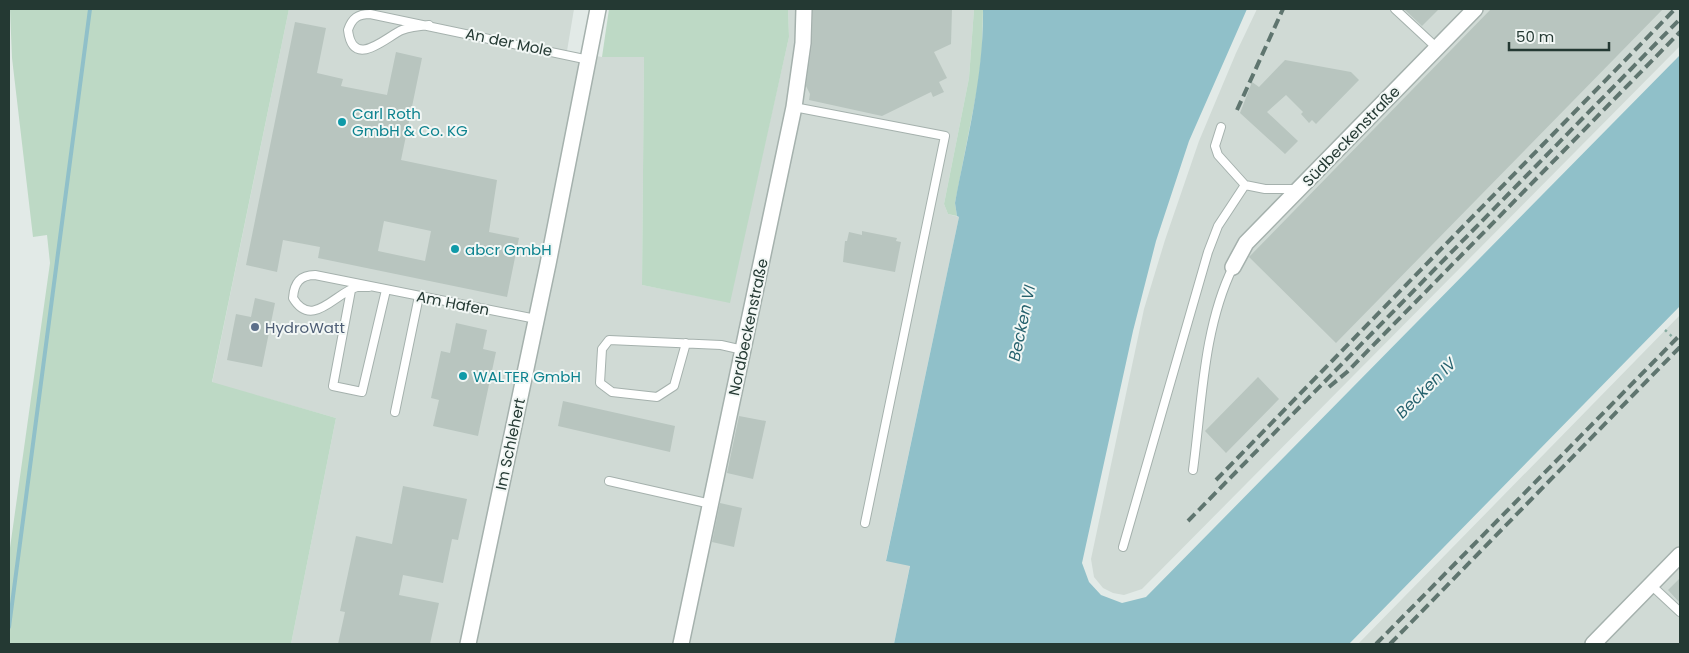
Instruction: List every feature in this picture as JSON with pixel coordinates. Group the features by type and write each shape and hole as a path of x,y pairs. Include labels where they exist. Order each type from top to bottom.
{"street":[{"name":"Im Schlehert","path":"468,644 598,9"},
{"name":"Nordbeckenstraße","path":"681,644 794,108 802,44 804,9"},
{"name":"Südbeckenstraße","path":"1232,268 1246,243 1475,9"},
{"path":"1593,644 1680,556"}],"lane":[{"path":"1395,9 1437,48"},
{"name":"An der Mole","path":"428,25 399,30 380,45 368,49 358,48 351,41 348,30 354,18 361,14 370,14 428,25 589,60"},
{"path":"794,108 945,136 865,523"},
{"path":"1221,128 1215,146 1218,155 1245,185 1264,189 1300,189"},
{"path":"1123,547 1208,252 1218,226 1245,185"},
{"path":"1193,470 1212,328 1220,294 1232,268"},
{"name":"Am Hafen","path":"369,287 351,290 318,310 307,310 298,306 292,298 298,280 308,275 536,319"},
{"path":"351,290 333,386 362,392 386,290"},
{"path":"395,412 419,296"},
{"path":"686,343 674,386 658,397 612,392 600,382 602,349 609,340 686,343 720,345 743,350"},
{"path":"609,481 711,504"},
{"path":"1651,585 1680,612"}],"path":[{"path":"1665,330 1680,344"}],"shaded area":[{"path":"289,9 574,9 567,51 602,57 644,57 642,285 729,302 789,37 788,9 974,9 969,78 944,204 948,214 959,217 886,560 910,565 894,644 291,644 336,418 212,383"},
{"path":"1257,9 1680,9 1680,46 1142,589 1124,595 1113,593 1103,588 1094,577 1091,559 1144,309 1165,240 1199,141 1236,53"},
{"path":"1680,315 1680,644 1358,644"}],"green space":[{"path":"10,9 289,9 212,382 336,418 291,644 9,644 9,555 50,263 47,235 33,237 12,58"},
{"path":"609,9 788,9 789,37 730,303 642,285 644,57 602,57"},
{"path":"974,9 983,9 982,51 978,85 955,203 957,216 948,214 944,204 969,78"}],"water":[{"path":"983,9 1247,9 1189,141 1156,241 1133,331 1082,563 1089,582 1101,595 1122,603 1146,597 1680,55 1680,306 1349,644 894,644 910,566 886,561 959,217 957,216 955,203 978,82 983,33"}],"building":[{"path":"813,9 952,9 951,44 934,52 947,78 939,82 944,92 933,97 931,92 882,116 809,100 810,94 806,86 812,44"},
{"path":"1404,9 1439,9 1422,26"},
{"path":"1491,9 1663,9 1336,343 1249,257"},
{"name":"Carl Roth GmbH & Co. KG","path":"295,22 326,28 317,73 343,79 341,86 387,95 396,52 422,58 401,160 497,180 489,232 519,238 507,297 318,258 320,247 283,240 277,272 246,265","holes":["384,221 431,231 425,261 378,251"]},
{"path":"1285,60 1351,72 1359,80 1316,124 1312,120 1309,123 1301,114 1303,112 1286,95 1267,112 1298,141 1285,154 1240,113 1252,82 1259,87"},
{"path":"862,231 897,238 896,241 901,242 895,272 843,262 845,241 847,241 849,232 862,235"},
{"path":"255,298 275,303 262,367 227,360 236,314 251,317"},
{"name":"WALTER GmbH","path":"456,323 487,330 483,349 496,352 478,436 433,426 439,400 431,398 441,351 450,353"},
{"path":"1258,377 1279,399 1226,453 1205,431"},
{"path":"563,401 675,426 670,452 558,426"},
{"path":"739,416 766,421 753,479 727,473"},
{"path":"403,486 467,499 458,540 452,539 443,583 403,575 399,595 439,603 430,644 338,644 345,612 340,611 356,536 392,544"},
{"path":"720,503 742,508 734,547 712,542"},
{"path":"1680,578 1680,603 1668,590"}],"waterway":[{"path":"9,627 90,9"}],"railway":[{"path":"1237,110 1283,9"},
{"path":"1216,480 1675,9"},
{"path":"1188,521 1680,19"},
{"path":"1329,387 1347,372 1680,32"},
{"path":"1376,644 1680,335"},
{"path":"1390,644 1680,347"}],"place":[{"name":"Carl Roth GmbH & Co. KG","path":"342,122"},
{"name":"abcr GmbH","path":"455,249"},
{"name":"HydroWatt","path":"255,327"},
{"name":"WALTER GmbH","path":"463,376"}],"water label":[{"name":"Becken VI","path":"1022,323"},
{"name":"Becken IV","path":"1426,388"}]}
